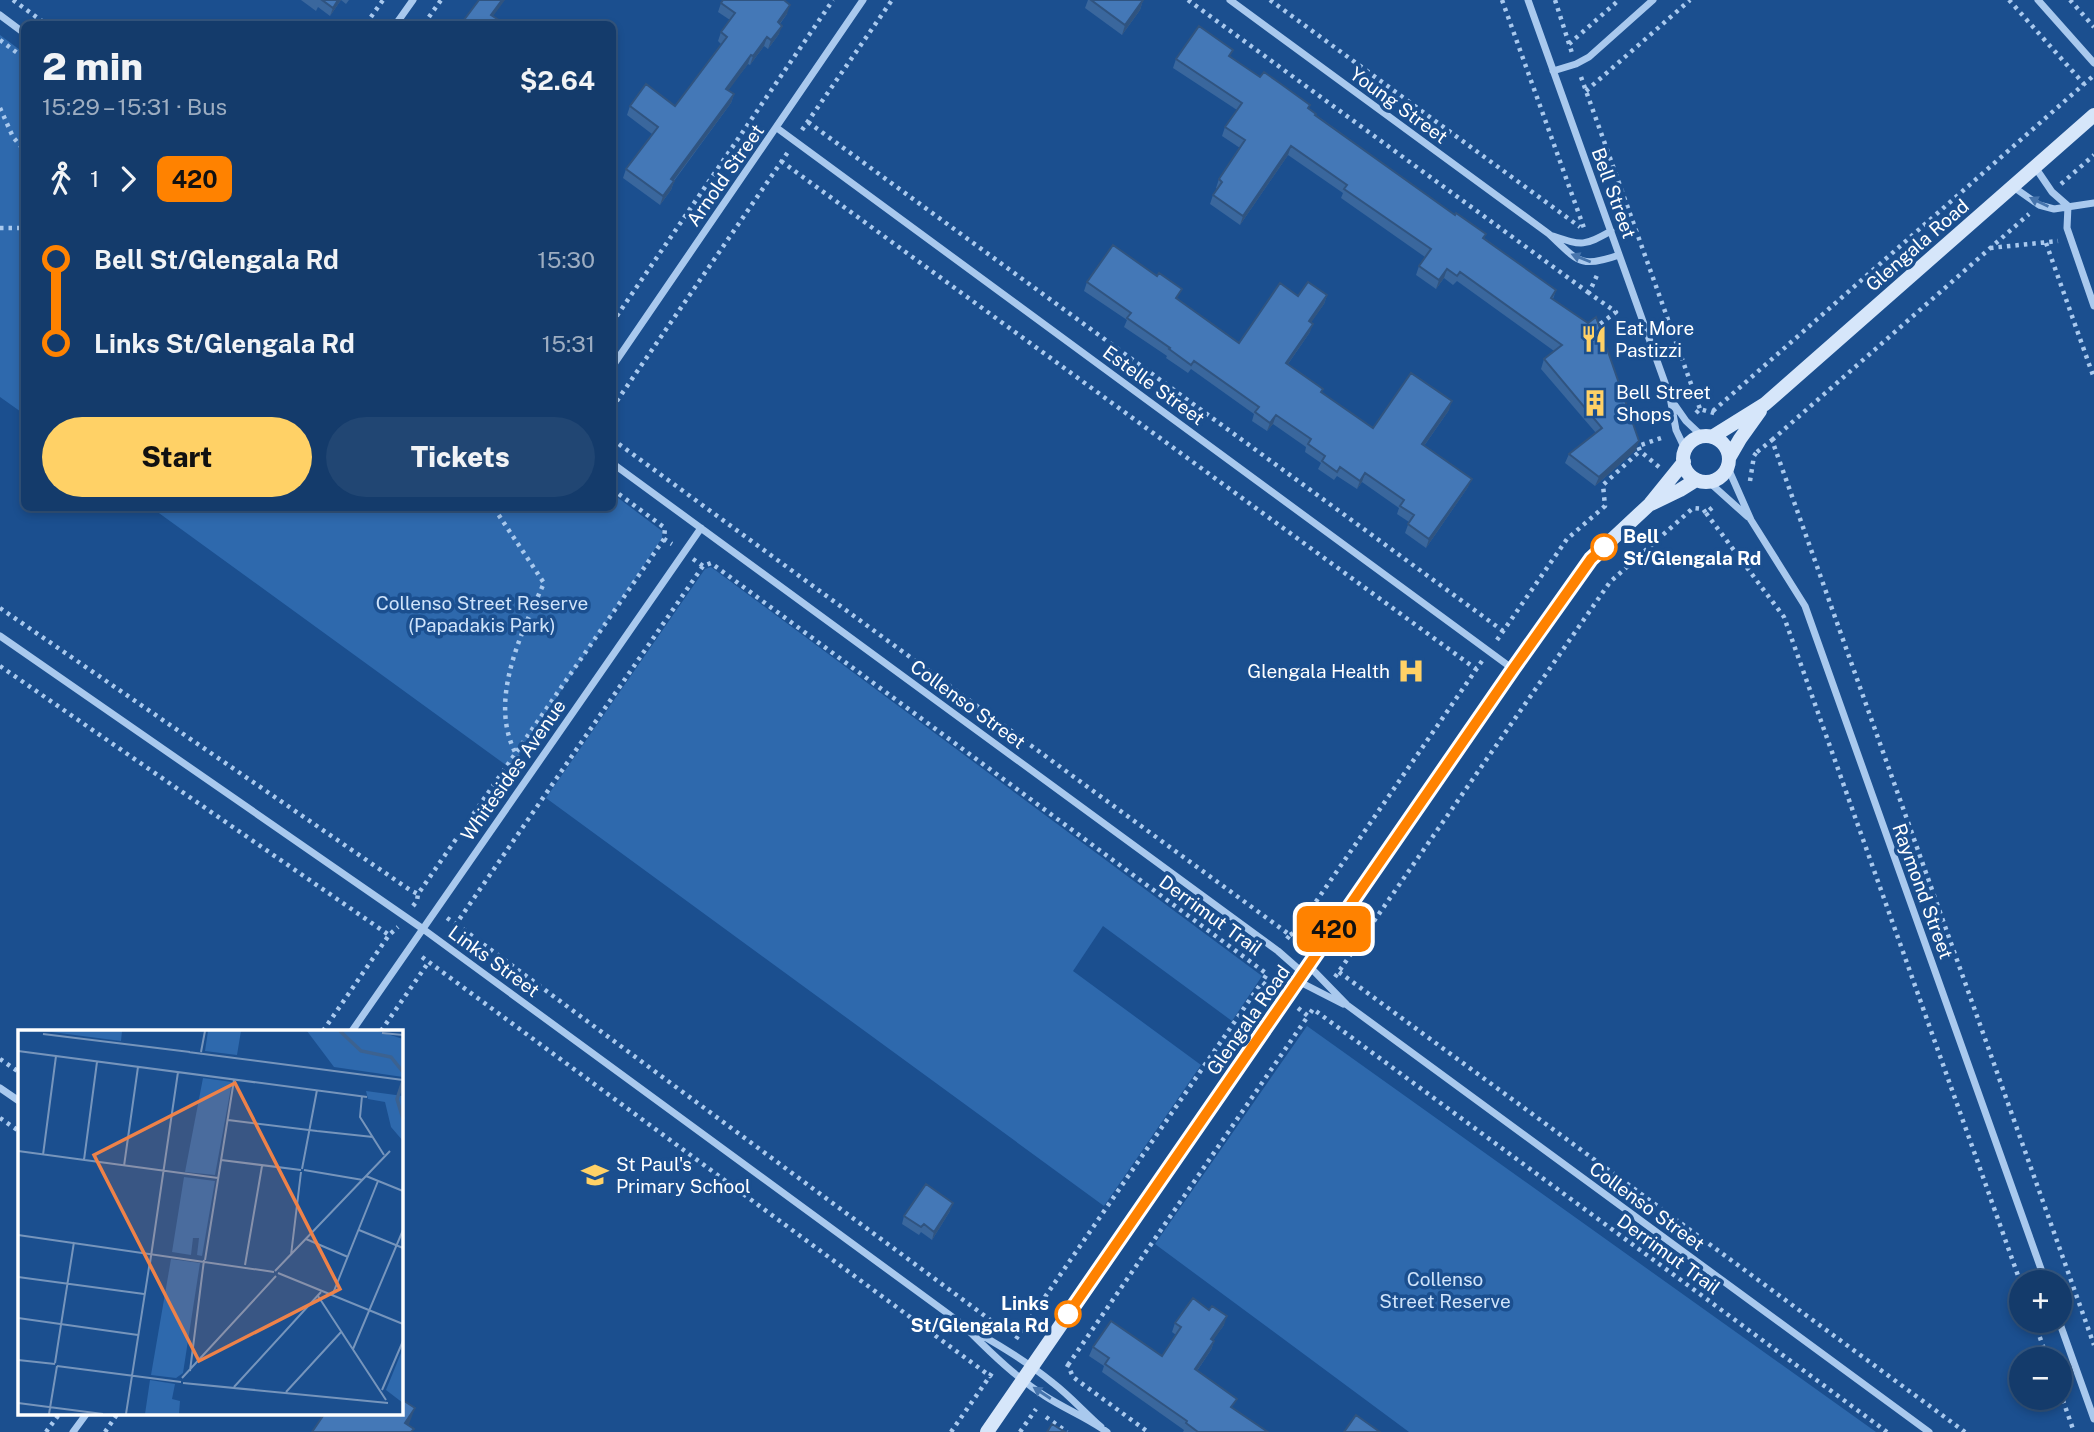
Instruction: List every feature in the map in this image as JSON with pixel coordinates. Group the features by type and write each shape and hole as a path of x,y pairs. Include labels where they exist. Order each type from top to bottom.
{"street":[{"path":"398,21 413,0"},
{"name":"Arnold Street","path":"616,361 863,0"},
{"name":"Young Street","path":"1230,0 1549,234 1574,258 1597,262 1619,255"},
{"name":"Bell Street","path":"1528,0 1670,397 1676,430 1685,456"},
{"path":"1553,71 1589,57 1653,0"},
{"path":"2038,0 2094,63"},
{"path":"0,15 21,31"},
{"name":"Glengala Road","path":"1707,437 1765,404 2094,115"},
{"name":"Estelle Street","path":"777,128 1513,669"},
{"path":"2035,166 2052,192 2068,206"},
{"path":"2012,186 2039,205 2054,209 2094,203"},
{"path":"2068,206 2066,220 2071,240 2094,306"},
{"name":"Young Street","path":"1549,234 1583,244 1611,231"},
{"name":"Bell Street","path":"1670,397 1686,421 1707,437"},
{"name":"Glengala Road","path":"1728,463 1740,439 1765,404"},
{"path":"1707,437 1724,445 1728,463 1720,478 1702,481 1686,469 1685,456 1696,439 1707,437"},
{"name":"Glengala Road","path":"986,1432 1591,559 1650,504 1685,456"},
{"name":"Raymond Street","path":"1728,463 1751,520 1805,607 2041,1270"},
{"name":"Collenso Street","path":"616,466 1278,951 1323,995 1347,1005"},
{"name":"Glengala Road","path":"1650,504 1702,481"},
{"name":"Raymond Street","path":"1702,481 1751,520"},
{"name":"Whitesides Avenue","path":"353,1030 701,527"},
{"name":"Links Street","path":"0,636 423,929 962,1324 1009,1350 1055,1384 1104,1430"},
{"name":"Collenso Street","path":"1303,973 1329,985 1347,1005 1929,1432"},
{"path":"0,1088 18,1100"},
{"name":"Links Street","path":"962,1324 1022,1380 1104,1430"},
{"path":"2063,1333 2094,1419"},
{"path":"73,1432 86,1414"}],"path":[{"path":"13,0 42,21"},
{"path":"368,21 383,0"},
{"path":"426,21 441,0"},
{"path":"616,317 834,0"},
{"path":"616,402 892,0"},
{"path":"1188,0 1589,293"},
{"path":"1270,0 1585,231"},
{"path":"1555,0 1700,409"},
{"path":"1569,44 1619,0"},
{"path":"1586,91 1690,0"},
{"path":"2009,0 2084,84"},
{"path":"2070,0 2094,27"},
{"path":"0,40 21,56"},
{"path":"1712,412 2094,75"},
{"path":"0,108 13,137 21,146"},
{"path":"808,122 1503,631"},
{"path":"2052,192 2094,155"},
{"path":"781,161 1476,669"},
{"path":"1737,489 1752,481 1754,456 1757,452 2039,205"},
{"path":"0,228 21,228"},
{"path":"1990,248 2071,240"},
{"path":"2046,243 2094,378"},
{"path":"1700,409 1716,413 1728,426"},
{"path":"1686,421 1700,409"},
{"path":"1670,477 1640,451 1639,446 1676,430"},
{"path":"1740,439 1757,452"},
{"path":"1772,440 2094,1345"},
{"path":"616,442 1290,935"},
{"path":"1263,971 1295,932 1567,539 1605,506 1603,485 1640,451"},
{"path":"1680,490 1693,508"},
{"name":"Derrimut Trail","path":"616,492 665,528 664,539 703,566 711,563 1267,974 1262,982 1308,1016"},
{"path":"1706,513 1725,497"},
{"path":"1329,985 1610,582 1693,508 1703,509 1784,617 2016,1270"},
{"path":"496,511 544,583 518,639 504,699 510,746 530,774"},
{"path":"324,1030 389,935 395,932 406,917 417,901 418,894 664,539"},
{"path":"417,901 456,925 703,566"},
{"path":"0,608 418,894"},
{"path":"0,666 389,935"},
{"path":"382,1030 428,963"},
{"path":"1339,972 1965,1432"},
{"path":"1016,1339 1262,982"},
{"path":"1068,1365 1323,995"},
{"name":"Derrimut Trail","path":"1313,1009 1887,1432"},
{"path":"0,1059 18,1071"},
{"path":"0,1118 18,1130"},
{"path":"951,1432 990,1376"},
{"path":"1020,1432 1036,1409"},
{"path":"2066,1410 2074,1432"},
{"path":"46,1432 59,1414"},
{"path":"105,1432 117,1414"}],"green space":[{"path":"0,35 21,51 21,412 0,397"},
{"name":"Collenso Street Reserve (Papadakis Park)","path":"616,496 662,531 662,538 510,768 156,511 616,511"},
{"path":"711,567 1262,976 1232,1021 1103,926 1073,971 1201,1065 1104,1206 546,798 705,569"},
{"name":"Collenso Street Reserve","path":"1307,1026 1876,1432 1409,1432 1155,1244"}],"building":[{"path":"322,0 338,0 333,8"},
{"path":"479,0 502,0 491,15 500,21 463,21"},
{"path":"723,0 784,0 790,5 778,22 782,26 771,40 767,37 753,56 751,55 726,89 734,94 671,179 674,181 663,196 626,169 658,127 630,106 646,84 675,106 727,37 721,32 735,13 721,3"},
{"path":"1091,0 1143,0 1125,25"},
{"path":"1199,26 1233,50 1229,56 1260,77 1264,72 1310,105 1308,108 1315,115 1455,215 1456,213 1486,234 1483,238 1556,290 1551,298 1588,323 1596,317 1639,441 1599,477 1569,454 1602,428 1544,359 1562,345 1460,272 1457,276 1447,269 1439,280 1419,266 1431,249 1344,189 1347,185 1291,146 1243,216 1213,195 1222,182 1219,179 1245,140 1225,127 1242,103 1176,59"},
{"path":"1113,245 1157,276 1159,273 1182,289 1176,298 1239,343 1280,283 1298,296 1308,282 1327,295 1309,321 1313,324 1286,363 1323,389 1321,392 1373,428 1411,373 1452,401 1422,444 1472,479 1429,539 1408,524 1414,515 1400,506 1404,500 1365,473 1360,481 1340,467 1337,472 1322,461 1325,456 1308,444 1311,439 1276,415 1270,423 1255,412 1259,407 1194,361 1191,365 1127,318 1131,313 1087,282"},
{"path":"926,1184 953,1203 934,1232 924,1224 921,1227 904,1216"},
{"path":"1193,1298 1209,1310 1212,1306 1227,1316 1195,1369 1237,1399 1231,1407 1268,1432 1198,1432 1186,1423 1187,1421 1105,1364 1109,1358 1093,1347 1111,1321 1162,1356 1181,1327 1175,1323"},
{"path":"402,1400 415,1408 405,1423 414,1429 411,1432 312,1432 324,1414 402,1414"},
{"path":"1356,1415 1380,1432 1344,1432"},
{"path":"1052,1424 1065,1432 1047,1432"}],"bus line":[{"name":"420","path":"1068,1314 1513,669 1591,559 1604,547"}],"place":[{"name":"Eat More Pastizzi","path":"1594,339"},
{"name":"Bell Street Shops","path":"1595,403"},
{"name":"Bell St/Glengala Rd","path":"1604,547"},
{"name":"Glengala Health","path":"1411,671"},
{"name":"St Paul's Primary School","path":"595,1175"},
{"name":"Links St/Glengala Rd","path":"1068,1314"}]}
